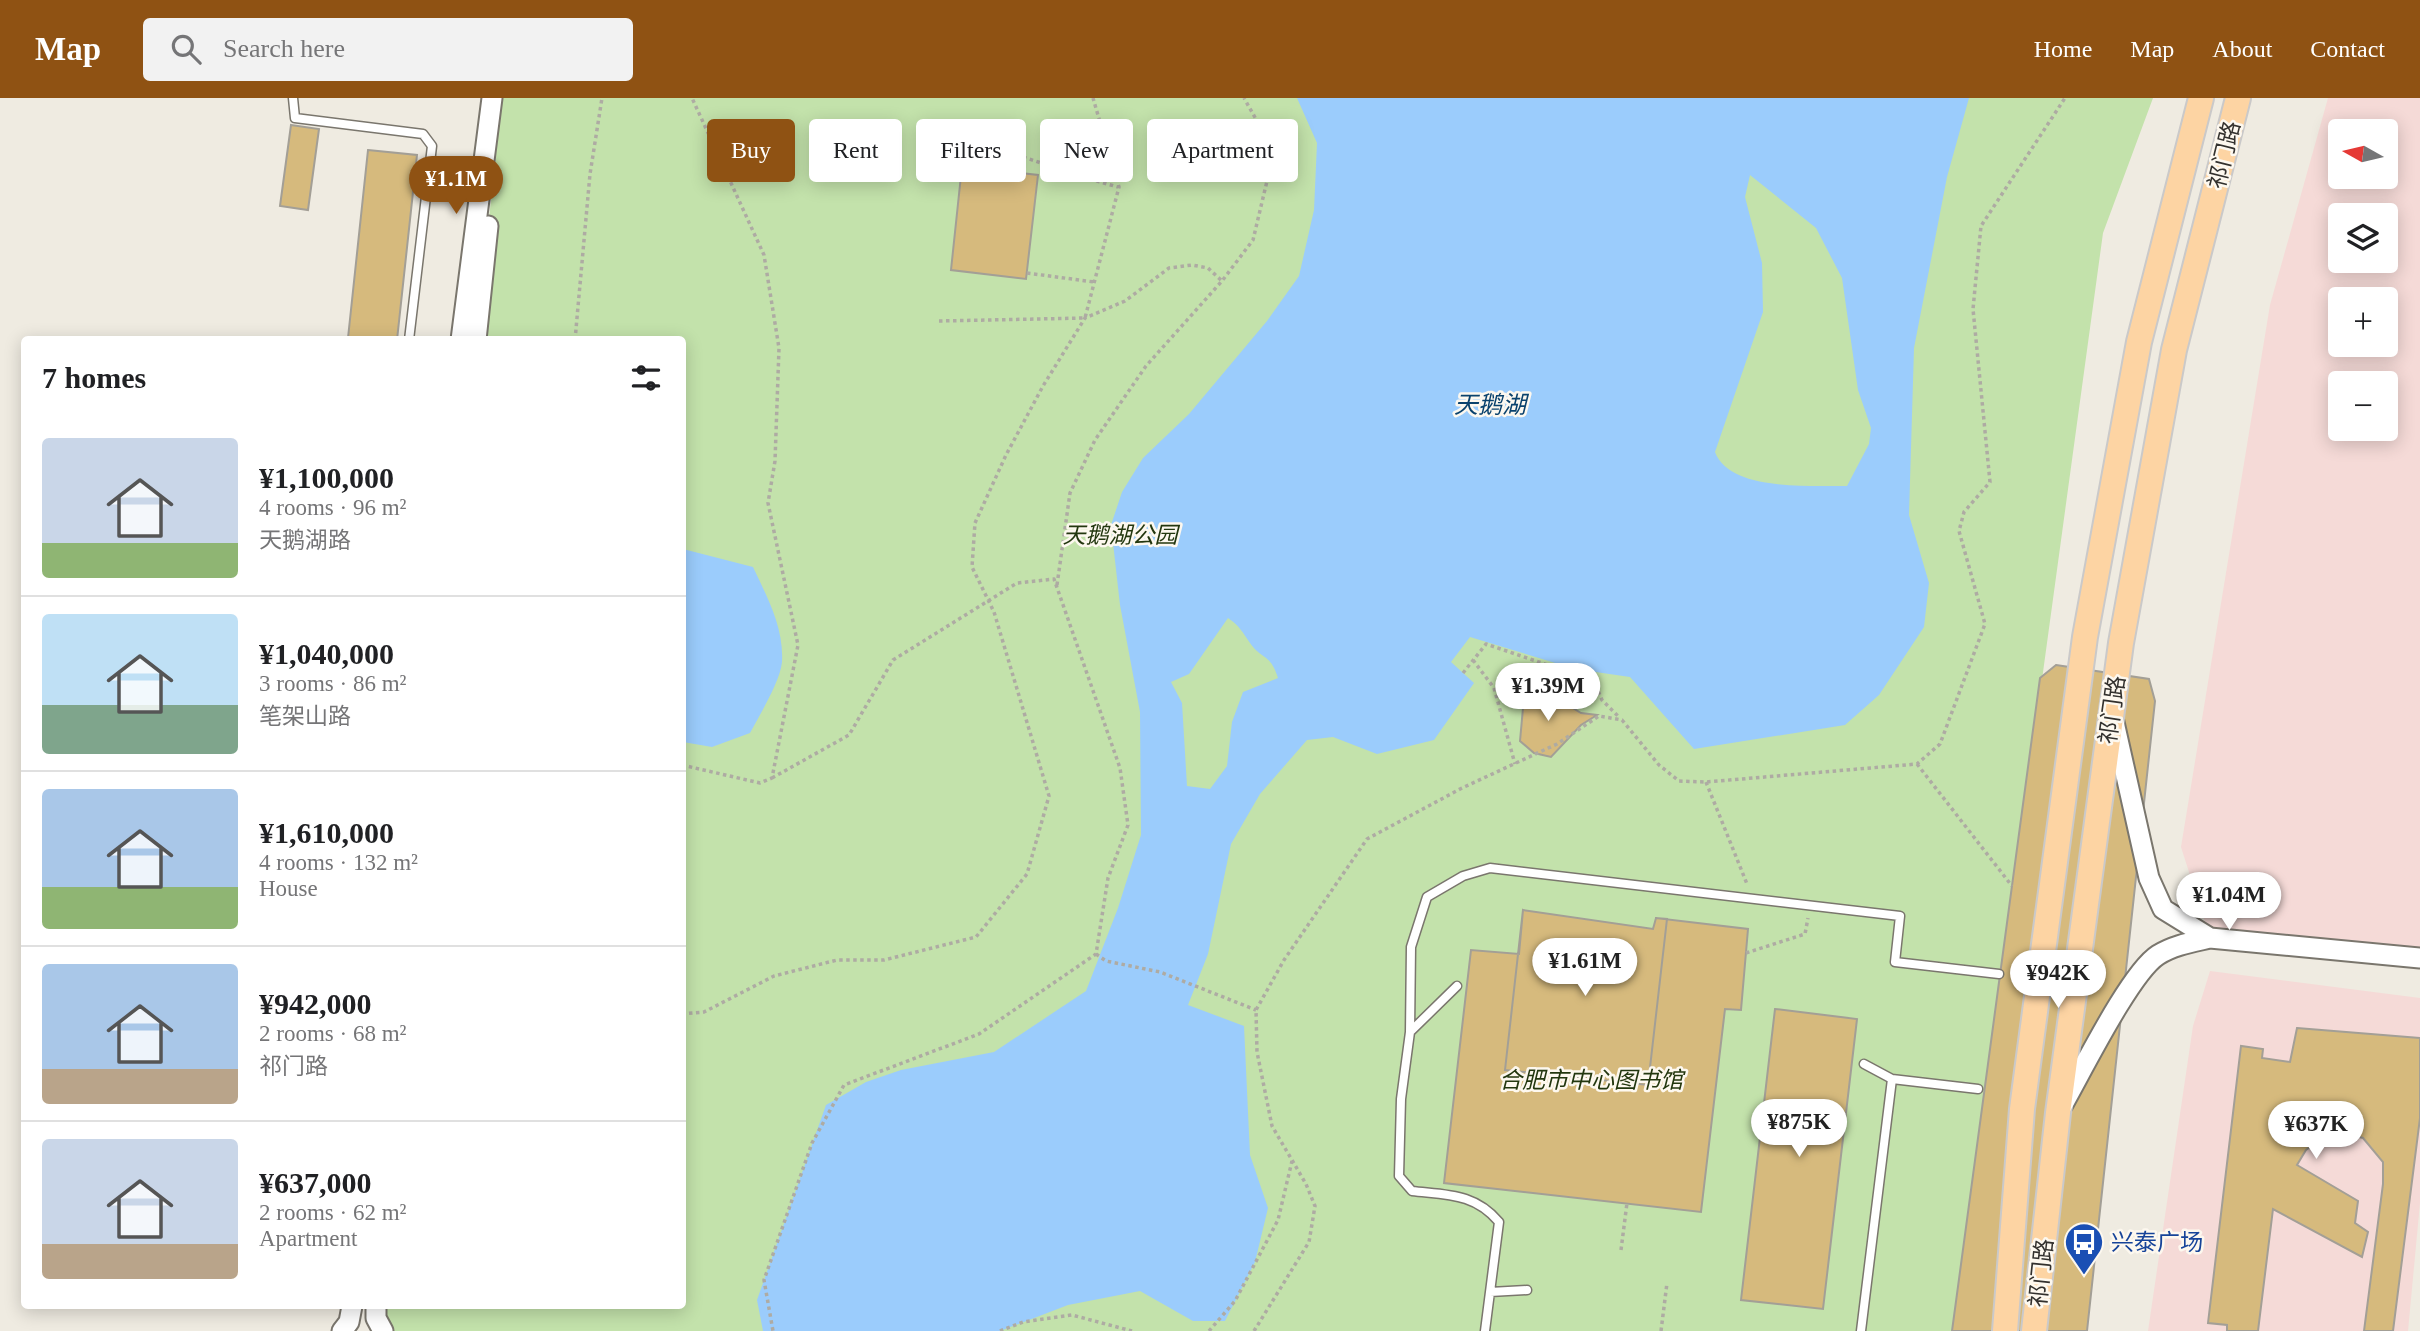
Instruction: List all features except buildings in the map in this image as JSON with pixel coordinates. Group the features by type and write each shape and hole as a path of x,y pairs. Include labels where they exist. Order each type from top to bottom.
{"main road":[{"name":"祁门路","path":"2005,1331 2022,1109 2085,637 2139,342 2201,98"},
{"name":"祁门路","path":"2035,1331 2058,1113 2111,710 2174,350 2238,98"}],"street":[{"path":"462,336 492,98"},
{"path":"476,336 502,98"},
{"path":"2111,710 2149,878 2163,909 2210,938"},
{"path":"2058,1113 2134,980 2157,956 2177,946 2210,938 2420,958"},
{"path":"342,1331 349,1322 351,1309"},
{"path":"376,1309 376,1318 383,1331"}],"lane":[{"path":"293,98 295,118 423,134 432,146 409,336"},
{"path":"1485,1331 1499,1222 1485,1206 1454,1196 1412,1191 1399,1176 1401,1099 1410,1032 1411,947 1427,897 1463,876 1490,868 1900,916 1895,962 1999,974"},
{"path":"1410,1032 1457,986"},
{"path":"1864,1064 1892,1079 1978,1089"},
{"path":"1861,1331 1892,1079"},
{"path":"1490,1292 1527,1290"}],"path":[{"path":"575,336 590,174 602,98"},
{"path":"692,98 764,255 779,348 775,461 768,503 798,645 772,778"},
{"path":"686,1014 704,1012 774,976 837,960 884,960 976,937 1027,874 1049,796 988,599 972,567 975,523 1042,386 1085,318 1119,187 1093,98"},
{"path":"1057,589 1070,493 1095,440 1146,366 1222,281 1252,240 1267,181 1257,121 1244,98"},
{"path":"1462,673 1486,644 1551,664 1596,686 1602,700 1659,765 1679,781 1706,782 1917,764 1940,744 1985,624 1959,531 1964,512 1990,481 1973,309 1981,226 2065,98"},
{"path":"1026,157 1063,172 1119,187"},
{"path":"939,321 1085,318 1125,301 1169,268 1192,265 1208,268 1222,281"},
{"path":"1027,273 1094,282"},
{"path":"686,766 760,783 772,778 849,735 893,660 1017,583 1054,579 1120,768 1128,825 1108,878 1096,954 979,1034 844,1085 812,1143 764,1280 773,1331"},
{"path":"1473,660 1494,688 1515,764"},
{"path":"1254,1331 1309,1242 1315,1206 1272,1126 1257,1052 1256,1010 1284,960 1367,839 1557,744 1599,716 1622,720"},
{"path":"1917,764 2012,886"},
{"path":"1706,782 1753,899"},
{"path":"1746,953 1805,934"},
{"path":"1096,954 1106,961 1160,972 1256,1010"},
{"path":"1209,1331 1235,1301 1278,1220 1292,1161"},
{"path":"1621,1250 1627,1203"},
{"path":"1661,1331 1667,1283"},
{"path":"1000,1331 1023,1322 1072,1315 1132,1331"}],"shaded area":[{"path":"2328,98 2420,98 2420,958 2210,938 2181,847 2270,305"},
{"path":"2210,971 2420,998 2420,1203 2408,1331 2148,1331 2193,1026"}],"green space":[{"name":"天鹅湖公园","path":"502,98 2153,98 2103,233 1953,1331 383,1331 377,1309 686,1309 686,336 476,336"}],"water":[{"name":"天鹅湖","path":"1297,98 1969,98 1947,177 1914,348 1909,515 1929,583 1924,627 1879,695 1845,725 1694,749 1630,677 1575,669 1470,637 1451,662 1474,683 1434,740 1377,754 1333,737 1307,740 1260,794 1231,844 1208,954 1188,1005 1244,1026 1250,1155 1268,1208 1255,1262 1225,1321 1193,1321 1140,1291 1068,1305 1000,1331 763,1331 757,1300 826,1105 866,1082 901,1070 994,1052 1086,991 1118,908 1141,835 1140,712 1120,605 1111,525 1122,492 1143,458 1189,414 1267,321 1299,276 1314,210 1317,143","holes":["1750,175 1816,228 1842,278 1858,390 1871,428 1869,444 1847,486 1773,484 1754,480 1737,474 1724,465 1715,452 1763,312 1762,263 1745,197","1228,618 1254,648 1269,660 1278,678 1243,692 1232,722 1227,766 1210,789 1187,786 1182,703 1171,682 1189,674"]},
{"path":"686,550 753,567 773,613 782,649 778,679 750,733 712,747 686,743"}],"place":[{"name":"兴泰广场","path":"2084,1276"}],"park label":[{"name":"合肥市中心图书馆","path":"1591,1080"}]}
